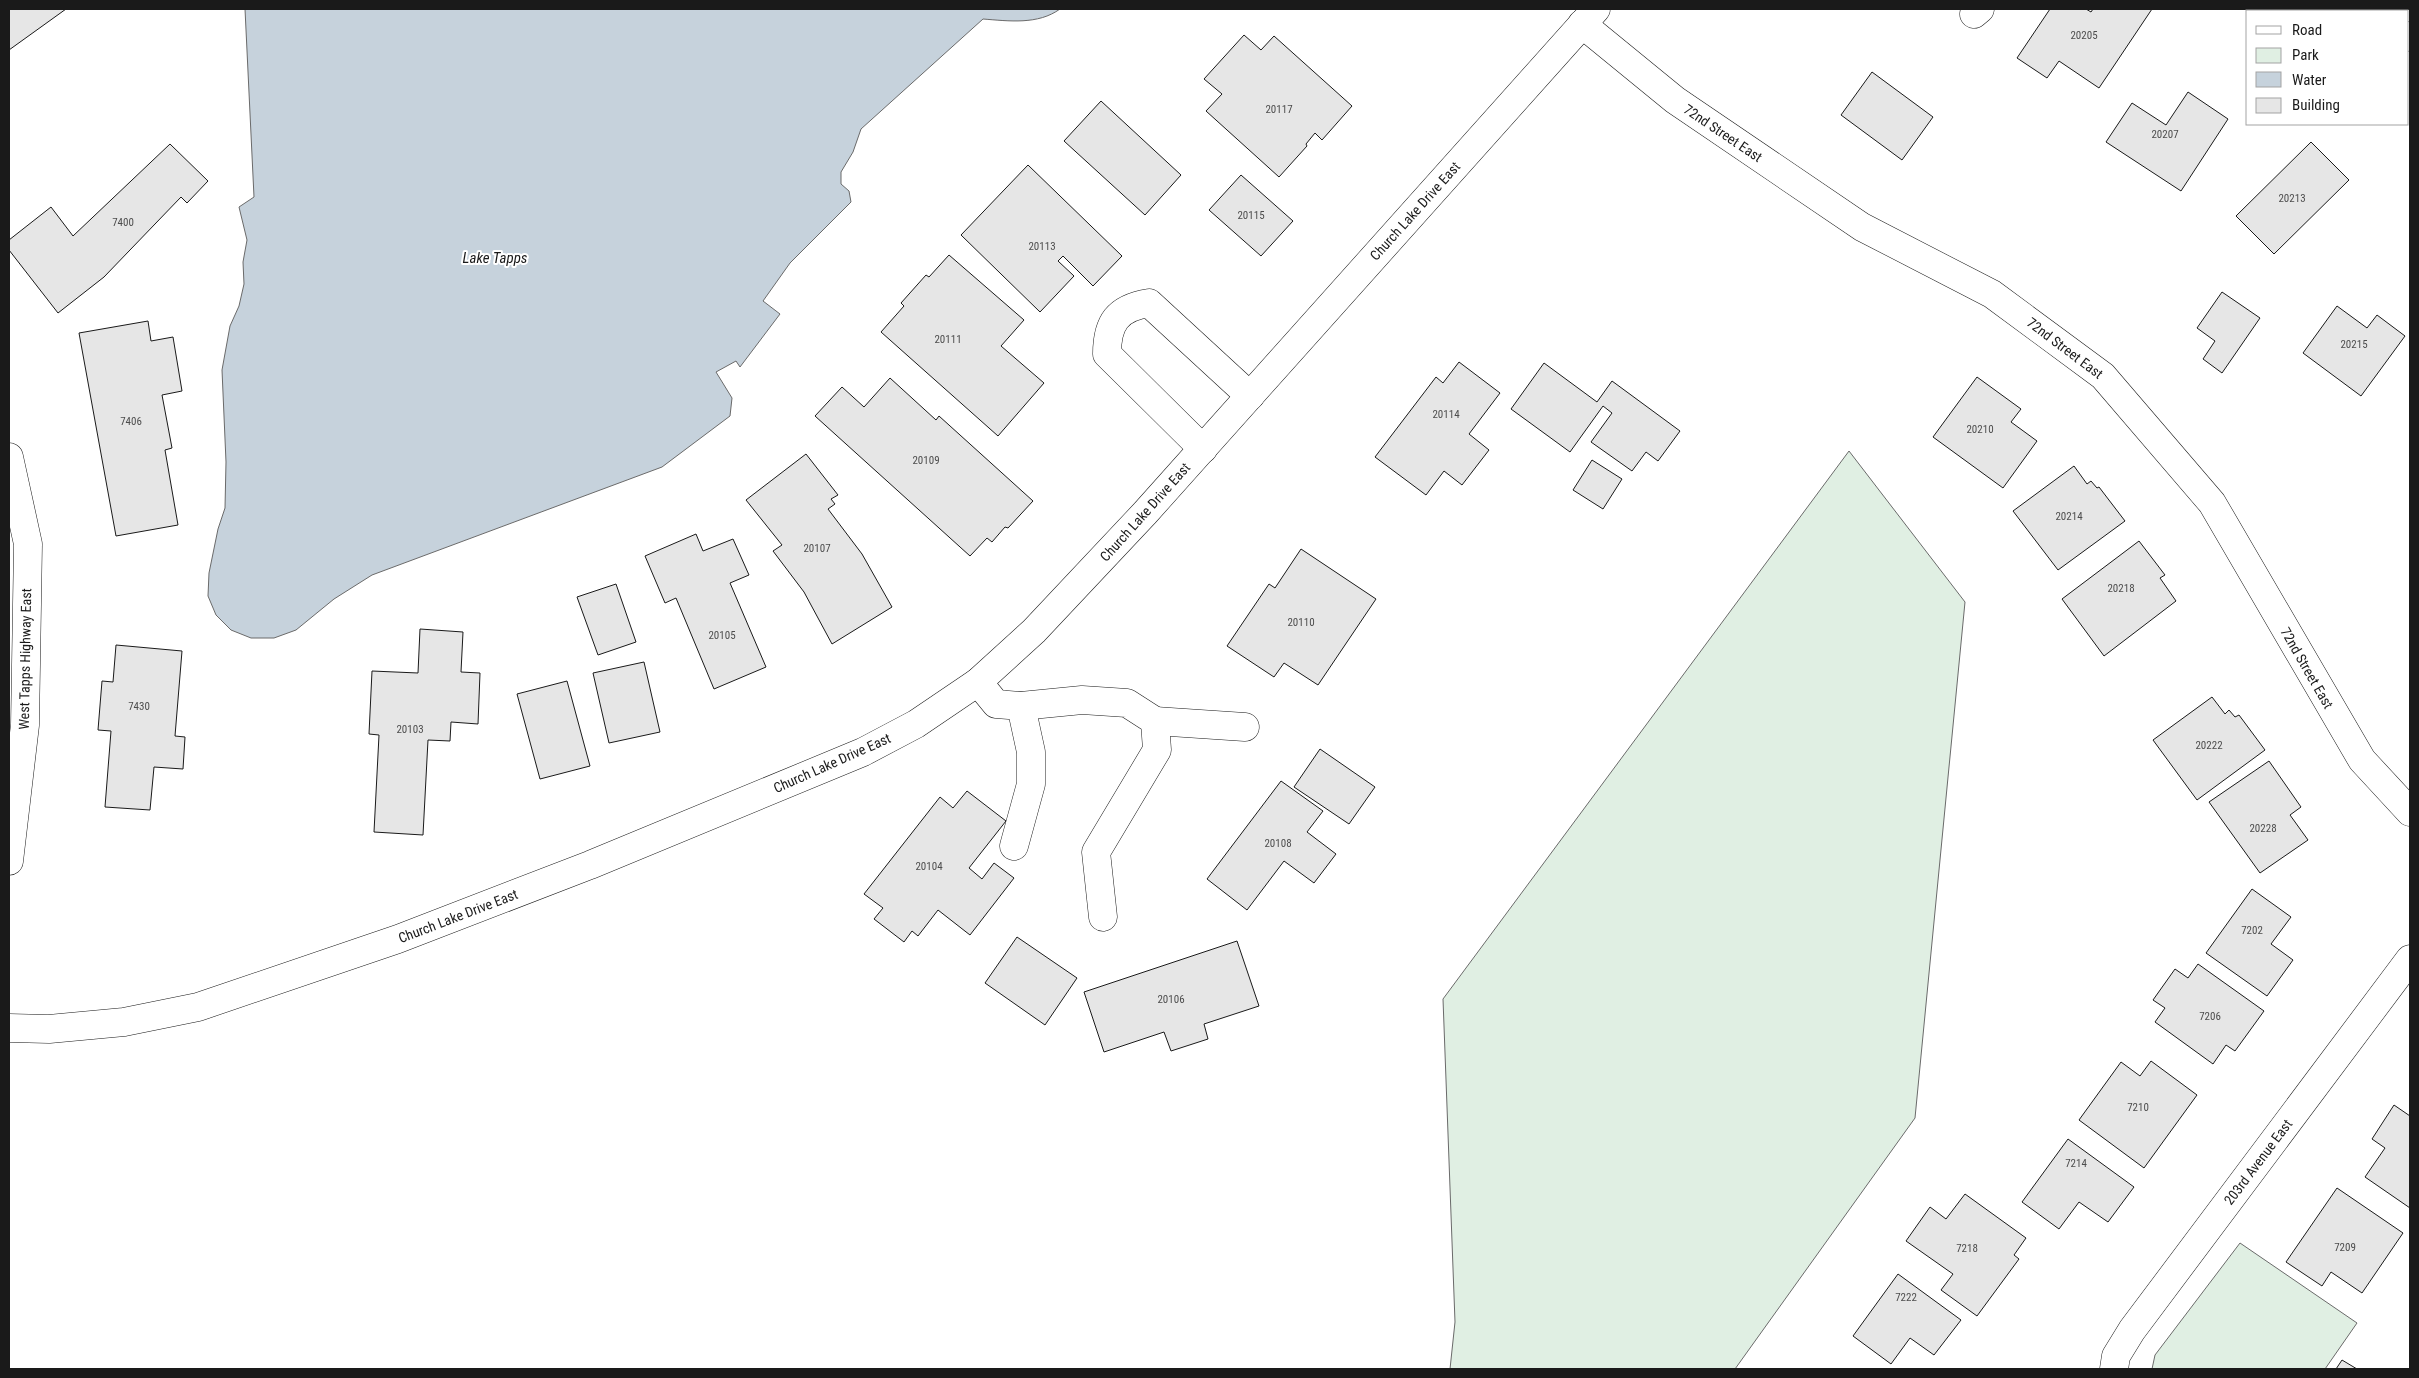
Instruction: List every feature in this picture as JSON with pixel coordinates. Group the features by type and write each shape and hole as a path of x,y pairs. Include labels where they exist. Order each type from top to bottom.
{"street":[{"name":"Church Lake Drive East","path":"9,1028 49,1028 124,1022 198,1007 398,939 590,865 863,752 916,724 978,682 1034,631 1203,448 1589,17"},
{"name":"72nd Street East","path":"1589,17 1675,100 1862,227 1992,294 2103,376 2212,503 2362,760 2410,812"},
{"path":"1203,448 1107,354 1107,336 1117,316 1131,306 1148,303 1250,396"},
{"name":"West Tapps Highway East","path":"9,458 28,544 25,725 9,861"},
{"path":"978,682 996,704 1021,706 1082,700 1127,703 1155,721 1244,727"},
{"path":"1014,846 1031,784 1031,752 1021,706"},
{"path":"1103,917 1096,852 1157,750 1155,721"},
{"name":"203rd Avenue East","path":"2114,1369 2116,1356 2132,1330 2410,959"}],"green space":[{"path":"1849,451 1965,602 1915,1118 1735,1369 1450,1369 1455,1322 1443,999"},
{"path":"2240,1243 2357,1323 2325,1369 2152,1369 2155,1355"}],"water":[{"name":"Lake Tapps","path":"245,9 1060,9 1042,18 1033,20 983,19 861,129 853,152 841,172 841,184 849,191 851,202 790,263 763,301 780,314 740,367 736,361 716,372 732,398 730,416 662,467 372,575 334,599 296,630 274,638 251,638 231,630 216,615 208,596 209,573 218,529 225,508 226,462 222,370 230,326 239,306 244,284 243,262 247,240 239,207 254,197"}],"building":[{"path":"9,9 66,9 9,50"},
{"path":"2050,9 2086,9 2091,12 2093,9 2152,9 2099,88 2059,61 2047,78 2017,58"},
{"path":"1244,35 1261,50 1274,36 1352,106 1322,140 1315,133 1306,144 1307,146 1279,177 1206,111 1222,94 1204,79"},
{"path":"1872,72 1933,117 1902,160 1841,115"},
{"path":"2188,92 2228,119 2181,191 2106,142 2132,103 2166,125"},
{"path":"1101,101 1181,175 1145,215 1064,141"},
{"path":"2311,142 2349,180 2274,254 2236,216"},
{"path":"170,144 208,181 187,203 181,197 104,277 58,313 9,250 9,240 51,207 73,236"},
{"path":"1028,165 1122,256 1093,286 1063,256 1058,261 1074,276 1040,312 961,235"},
{"path":"1241,175 1293,221 1261,256 1209,210"},
{"path":"949,255 1024,320 1001,346 1044,383 998,436 881,332 904,306 901,303 926,275 929,277"},
{"path":"2222,292 2260,318 2222,373 2203,359 2215,341 2197,328"},
{"path":"2337,306 2367,328 2377,315 2405,336 2361,396 2303,353"},
{"path":"148,321 151,341 173,337 182,391 162,395 172,448 165,450 178,525 116,536 79,333"},
{"path":"1459,362 1500,393 1469,434 1489,450 1462,485 1444,471 1426,495 1375,457 1436,377 1443,383"},
{"path":"1544,363 1597,402 1612,381 1680,431 1658,461 1646,452 1632,471 1591,442 1612,413 1603,406 1570,452 1511,409"},
{"path":"1977,377 2021,409 2011,422 2037,441 2003,488 1933,437"},
{"path":"890,378 936,420 939,416 1033,501 992,542 987,538 970,556 815,416 842,387 864,407"},
{"path":"806,454 838,495 831,499 835,504 828,509 862,554 892,607 832,644 804,592 773,551 782,545 746,500"},
{"path":"1592,460 1622,479 1603,509 1573,490"},
{"path":"2074,466 2087,484 2091,481 2097,488 2099,487 2125,521 2058,570 2013,511"},
{"path":"696,534 703,551 733,539 749,575 730,583 766,667 714,689 676,598 665,603 645,556"},
{"path":"2139,541 2165,575 2160,578 2176,601 2104,656 2062,599"},
{"path":"1301,549 1376,599 1318,685 1284,663 1274,677 1227,646 1269,584 1275,588"},
{"path":"616,584 636,642 598,655 577,597"},
{"path":"420,629 463,632 461,672 480,673 478,724 451,722 450,741 428,740 423,835 374,832 379,735 369,734 372,671 418,673"},
{"path":"116,645 182,651 175,736 185,737 183,769 154,767 150,810 105,807 111,731 98,730 102,681 113,682"},
{"path":"644,662 660,732 609,743 593,673"},
{"path":"567,681 590,766 540,779 517,694"},
{"path":"2212,697 2225,714 2229,710 2235,717 2239,715 2265,750 2197,800 2153,740"},
{"path":"1320,749 1375,787 1349,824 1294,787"},
{"path":"2269,761 2301,807 2290,815 2308,840 2260,873 2209,802"},
{"path":"1281,781 1323,811 1307,832 1336,854 1314,883 1284,861 1247,910 1207,879"},
{"path":"967,791 1006,821 969,868 982,879 994,863 1014,878 970,935 938,910 918,936 912,931 904,942 874,919 883,908 864,894 940,797 953,808"},
{"path":"2252,889 2291,917 2271,944 2293,960 2267,996 2206,953"},
{"path":"1017,937 1077,978 1045,1025 985,983"},
{"path":"1237,941 1259,1006 1204,1024 1208,1039 1171,1051 1164,1032 1104,1052 1084,992"},
{"path":"2198,964 2264,1011 2235,1051 2226,1045 2213,1064 2155,1022 2165,1008 2153,1000 2175,969 2188,978"},
{"path":"2151,1061 2197,1095 2144,1168 2079,1120 2121,1062 2140,1076"},
{"path":"2394,1105 2410,1116 2410,1208 2365,1177 2385,1148 2372,1139"},
{"path":"2068,1139 2134,1187 2108,1222 2079,1202 2059,1229 2022,1202"},
{"path":"2337,1188 2403,1233 2362,1293 2331,1272 2322,1286 2286,1262"},
{"path":"1965,1194 2026,1238 2014,1255 2019,1259 1977,1316 1941,1290 1953,1274 1906,1241 1930,1207 1946,1219"},
{"path":"1898,1274 1961,1320 1934,1355 1910,1338 1891,1364 1853,1336"},
{"path":"2342,1360 2357,1369 2336,1369"}]}
